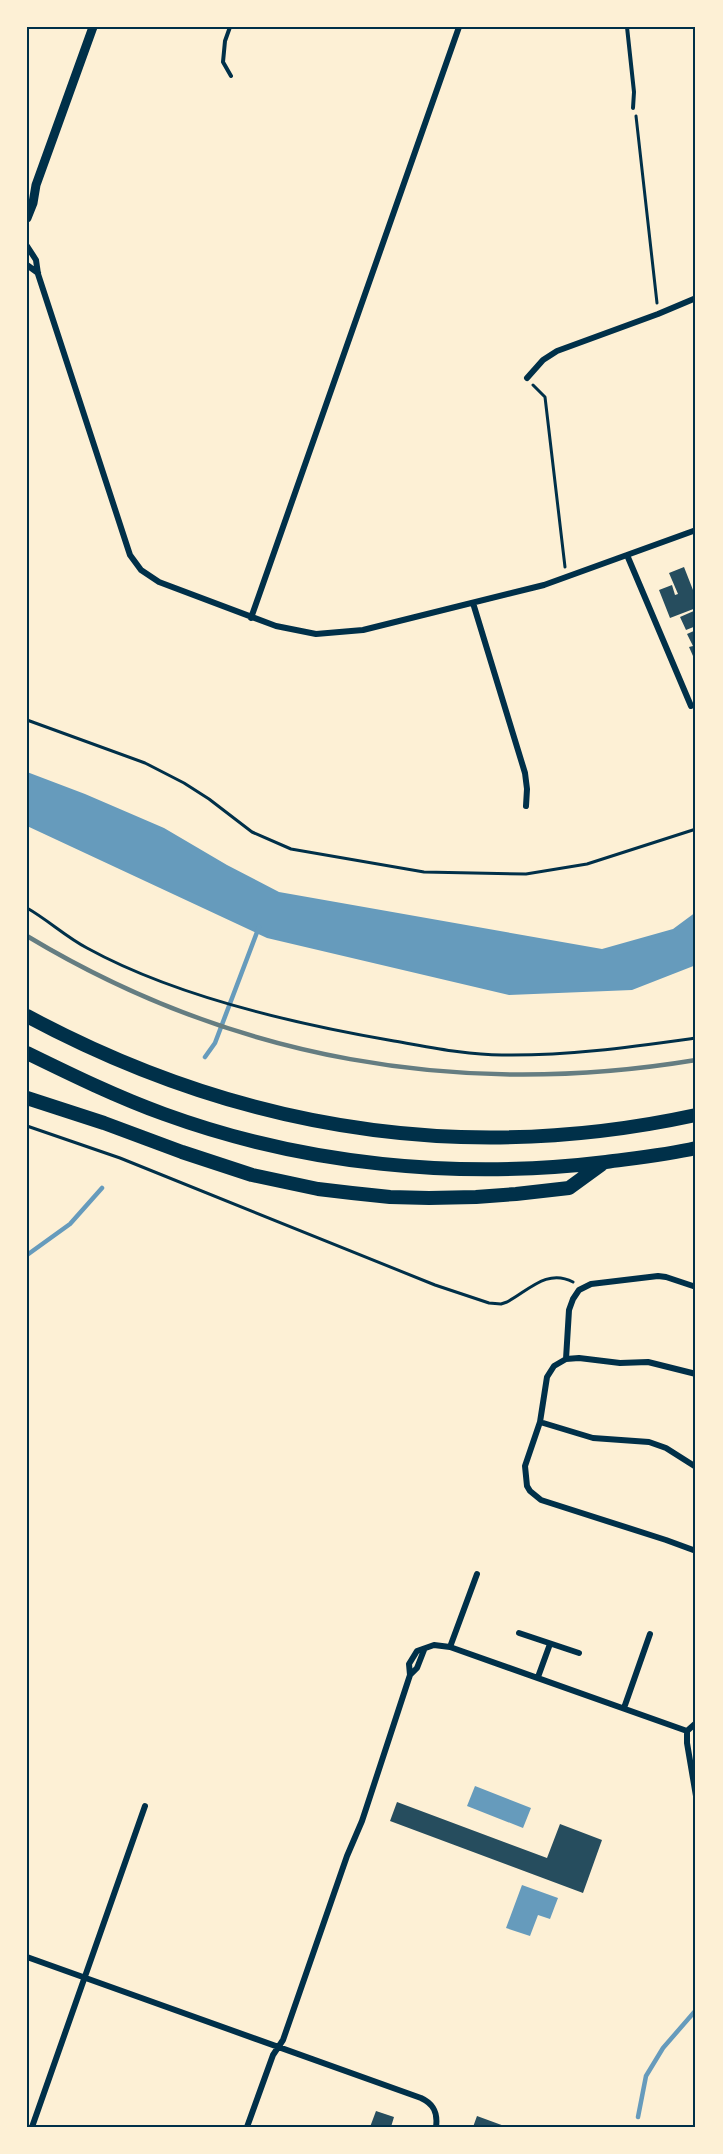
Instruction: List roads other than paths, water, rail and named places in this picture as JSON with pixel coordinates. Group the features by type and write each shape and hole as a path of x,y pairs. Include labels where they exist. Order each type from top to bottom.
{"highway":[{"path":"27,1016 104,1055 169,1082 247,1106 365,1130 411,1135 535,1137 624,1128 696,1115"},
{"path":"27,1053 114,1094 165,1114 264,1143 383,1165 479,1170 536,1169 676,1153 696,1148"},
{"path":"27,1098 252,1175 318,1189 352,1193 390,1197 476,1197 569,1188 604,1162"}],"street":[{"path":"27,195 93,27"},
{"path":"251,618 459,27"},
{"path":"27,218 33,203 32,183"},
{"path":"27,246 36,260 38,274 134,563 148,576 159,582 251,618 296,631 316,634 335,633 363,630 568,577 696,530"},
{"path":"27,265 38,274"},
{"path":"527,378 543,360 557,351 696,298"},
{"path":"627,555 691,706"},
{"path":"473,603 525,773 526,806"},
{"path":"566,1359 571,1304 575,1294 582,1287 658,1276 696,1287"},
{"path":"696,1374 655,1362 620,1363 579,1358 566,1359 554,1366 547,1377 540,1422 525,1472 527,1486 534,1496 552,1505 696,1551"},
{"path":"540,1422 593,1438 650,1442 666,1448 696,1467"},
{"path":"450,1647 477,1574"},
{"path":"519,1633 579,1653"},
{"path":"624,1708 650,1634"},
{"path":"538,1677 550,1644"},
{"path":"247,2127 273,2055 283,2040 347,1856 362,1821 410,1675 417,1668 424,1650 434,1645 450,1647 687,1731"},
{"path":"696,1723 687,1731 696,1796"},
{"path":"32,2127 145,1806"},
{"path":"27,1957 421,2098 434,2108 436,2127"}],"lane":[{"path":"230,27 225,41 223,62 231,76"},
{"path":"627,27 634,92 633,108"}],"water":[{"path":"27,772 164,828 279,892 602,949 673,929 696,912 696,965 632,990 509,995 267,938 27,826"},
{"path":"475,1786 531,1808 523,1828 467,1806"},
{"path":"522,1885 558,1898 550,1919 538,1915 530,1936 506,1928"}],"waterway":[{"path":"205,1057 215,1043 259,927"},
{"path":"27,1255 70,1224 102,1188"},
{"path":"638,2117 646,2076 663,2048 696,2010"}],"railway":[{"path":"27,936 105,979 185,1013 267,1040 350,1059 435,1071 521,1075 608,1071 696,1060"}]}
